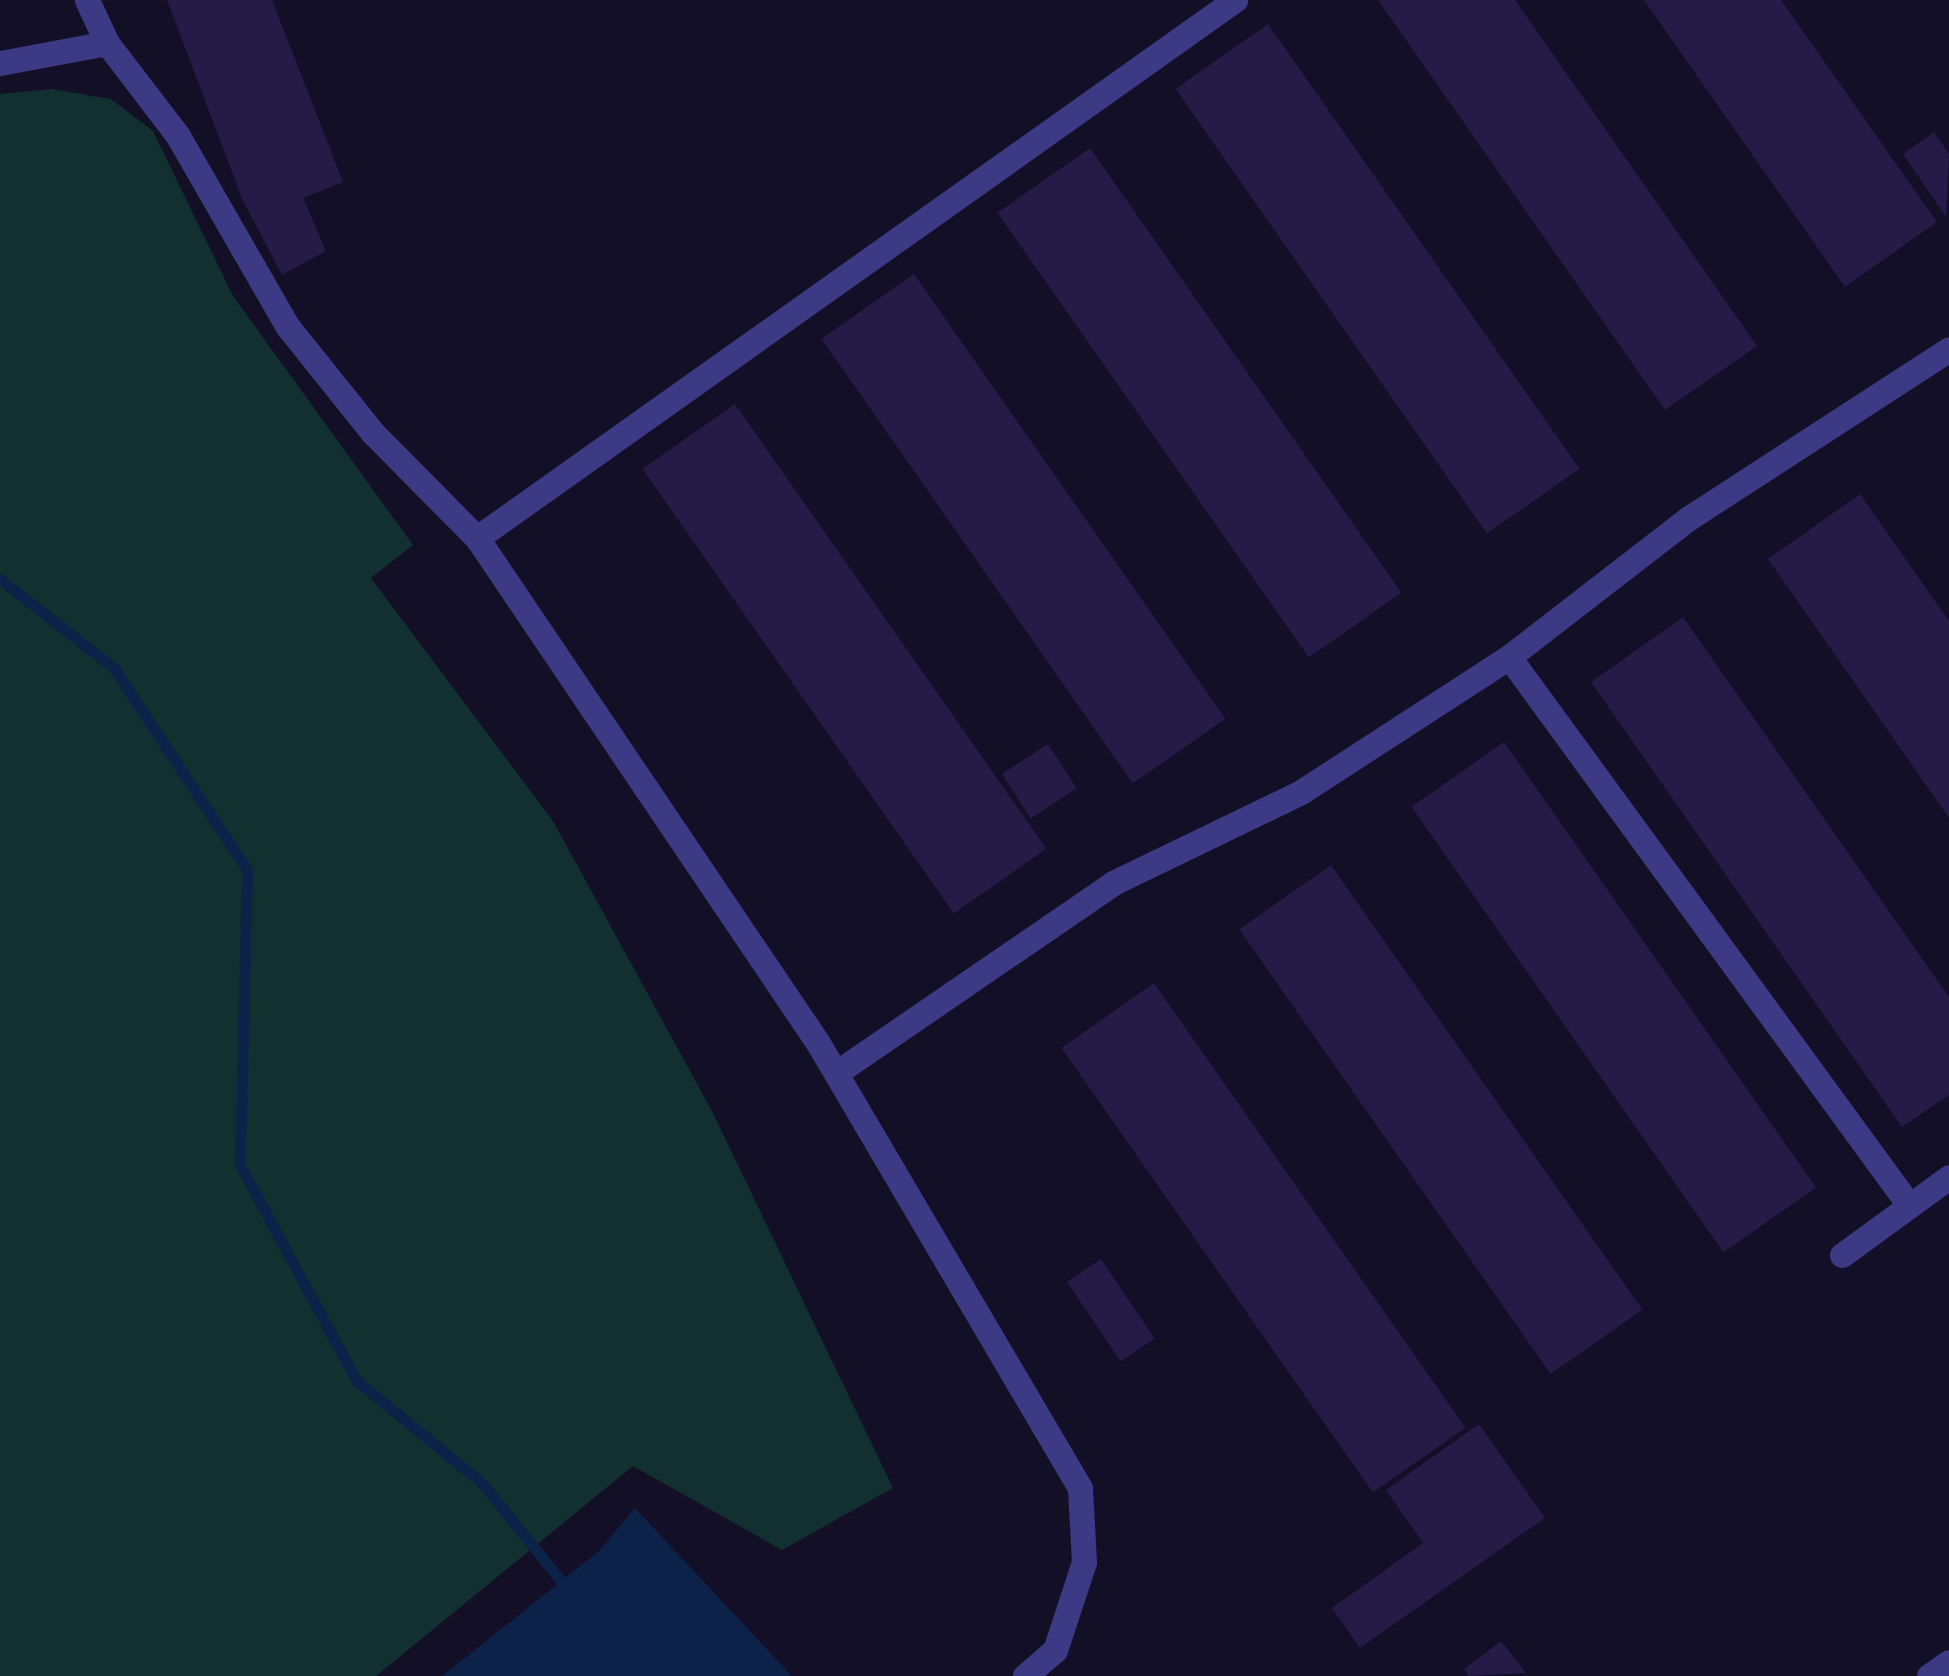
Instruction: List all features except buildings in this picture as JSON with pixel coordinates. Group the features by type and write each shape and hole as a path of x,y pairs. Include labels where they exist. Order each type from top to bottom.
{"street":[{"path":"87,0 108,43 178,136 288,327 373,433 477,538 836,1073 1080,1488 1084,1562 1054,1650 1025,1676"},
{"path":"477,538 1236,0"},
{"path":"0,63 108,43"},
{"path":"836,1073 1113,883 1301,792 1509,657 1689,518 1949,348"},
{"path":"1509,657 1909,1205"},
{"path":"1842,1255 1949,1177"},
{"path":"1929,1676 1949,1662"}],"green space":[{"path":"52,89 111,99 153,131 233,296 413,545 371,578 553,821 712,1111 893,1488 782,1550 633,1466 376,1676 0,1676 0,94"}],"water":[{"path":"635,1508 792,1676 442,1676 599,1551"}],"waterway":[{"path":"0,579 114,668 247,870 240,1165 357,1381 482,1483 570,1592"}]}
